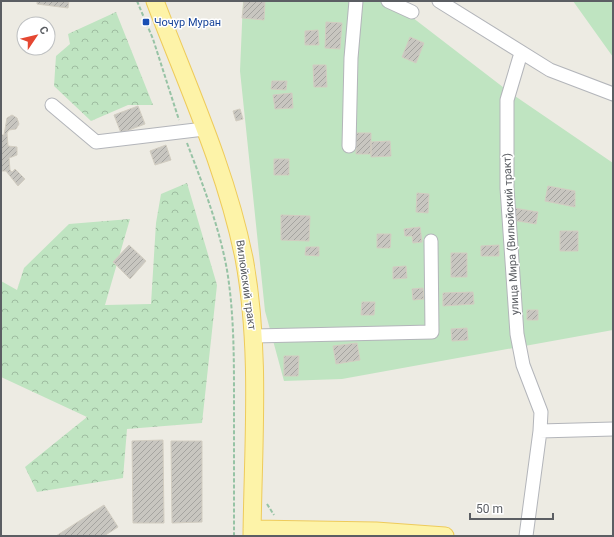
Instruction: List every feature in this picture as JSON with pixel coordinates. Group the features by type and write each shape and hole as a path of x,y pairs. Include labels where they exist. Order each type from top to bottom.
{"main road":[{"name":"Вилюйский тракт","path":"155,1 224,182 242,250 250,297 253,336 252,532"},
{"path":"252,532 376,531 445,536"}],"street":[{"path":"349,146 351,58 356,1"},
{"path":"388,1 412,12"},
{"path":"439,1 550,70 613,94"},
{"name":"улица Мира (Вилюйский тракт)","path":"521,53 507,100 507,188 517,334 524,366 541,412 540,431"},
{"path":"52,105 96,142 204,129"},
{"path":"253,336 432,332 431,241"},
{"path":"526,536 540,431 613,429"}],"path":[{"path":"137,1 153,39 183,131 207,196 220,239 227,270 231,305 234,370 234,536"}],"green space":[{"path":"243,1 391,1 512,94 613,163 613,330 342,379 284,381 265,311 240,71"},
{"path":"573,1 613,1 613,57"},
{"path":"116,12 153,105 128,105 91,121 54,86 56,56 70,44 68,34"},
{"path":"187,183 217,285 202,423 127,429 123,478 37,492 25,467 87,417 1,377 1,281 17,290 24,268 69,224 130,219 105,305 151,304 156,223 161,194"}],"building":[{"path":"37,1 69,1 68,8 37,4"},
{"path":"244,1 265,1 264,20 242,18"},
{"path":"326,22 342,23 340,49 325,48"},
{"path":"318,30 319,45 305,45 305,31"},
{"path":"410,37 424,43 416,63 402,57"},
{"path":"313,65 326,65 327,87 314,87"},
{"path":"272,81 287,81 286,90 271,89"},
{"path":"292,93 293,108 275,109 273,95"},
{"path":"138,106 145,124 121,133 114,115"},
{"path":"240,109 243,119 236,121 233,111"},
{"path":"12,115 17,118 19,124 16,129 9,130 7,133 8,146 17,147 17,155 9,158 10,170 12,172 15,169 25,179 18,186 6,171 1,171 1,135 4,135 7,118"},
{"path":"356,133 371,133 371,154 356,154"},
{"path":"390,141 391,156 371,157 371,142"},
{"path":"166,145 171,160 155,165 150,151"},
{"path":"274,159 289,159 289,175 274,175"},
{"path":"548,186 575,191 575,207 545,201"},
{"path":"417,193 429,194 428,213 416,212"},
{"path":"514,208 538,212 536,224 512,220"},
{"path":"281,215 310,216 309,241 281,240"},
{"path":"420,227 422,242 413,243 412,236 405,236 404,229"},
{"path":"560,231 578,231 578,251 560,251"},
{"path":"377,234 391,234 390,248 377,248"},
{"path":"129,245 146,261 130,279 113,262"},
{"path":"499,245 499,256 481,256 481,246"},
{"path":"306,247 319,247 319,256 305,255"},
{"path":"451,253 467,253 467,277 451,277"},
{"path":"406,266 407,278 393,279 393,267"},
{"path":"423,288 424,299 413,300 412,289"},
{"path":"473,292 474,304 443,306 443,293"},
{"path":"362,302 375,302 374,315 361,315"},
{"path":"527,310 538,310 538,320 527,320"},
{"path":"467,328 468,340 452,341 451,329"},
{"path":"357,343 360,360 336,364 333,346"},
{"path":"284,356 299,356 298,376 284,376"},
{"path":"163,440 164,523 133,523 132,441"},
{"path":"171,441 202,441 202,522 172,523"},
{"path":"104,505 118,527 104,536 56,536"}],"place":[{"name":"Чочур Муран","path":"146,22"}]}
